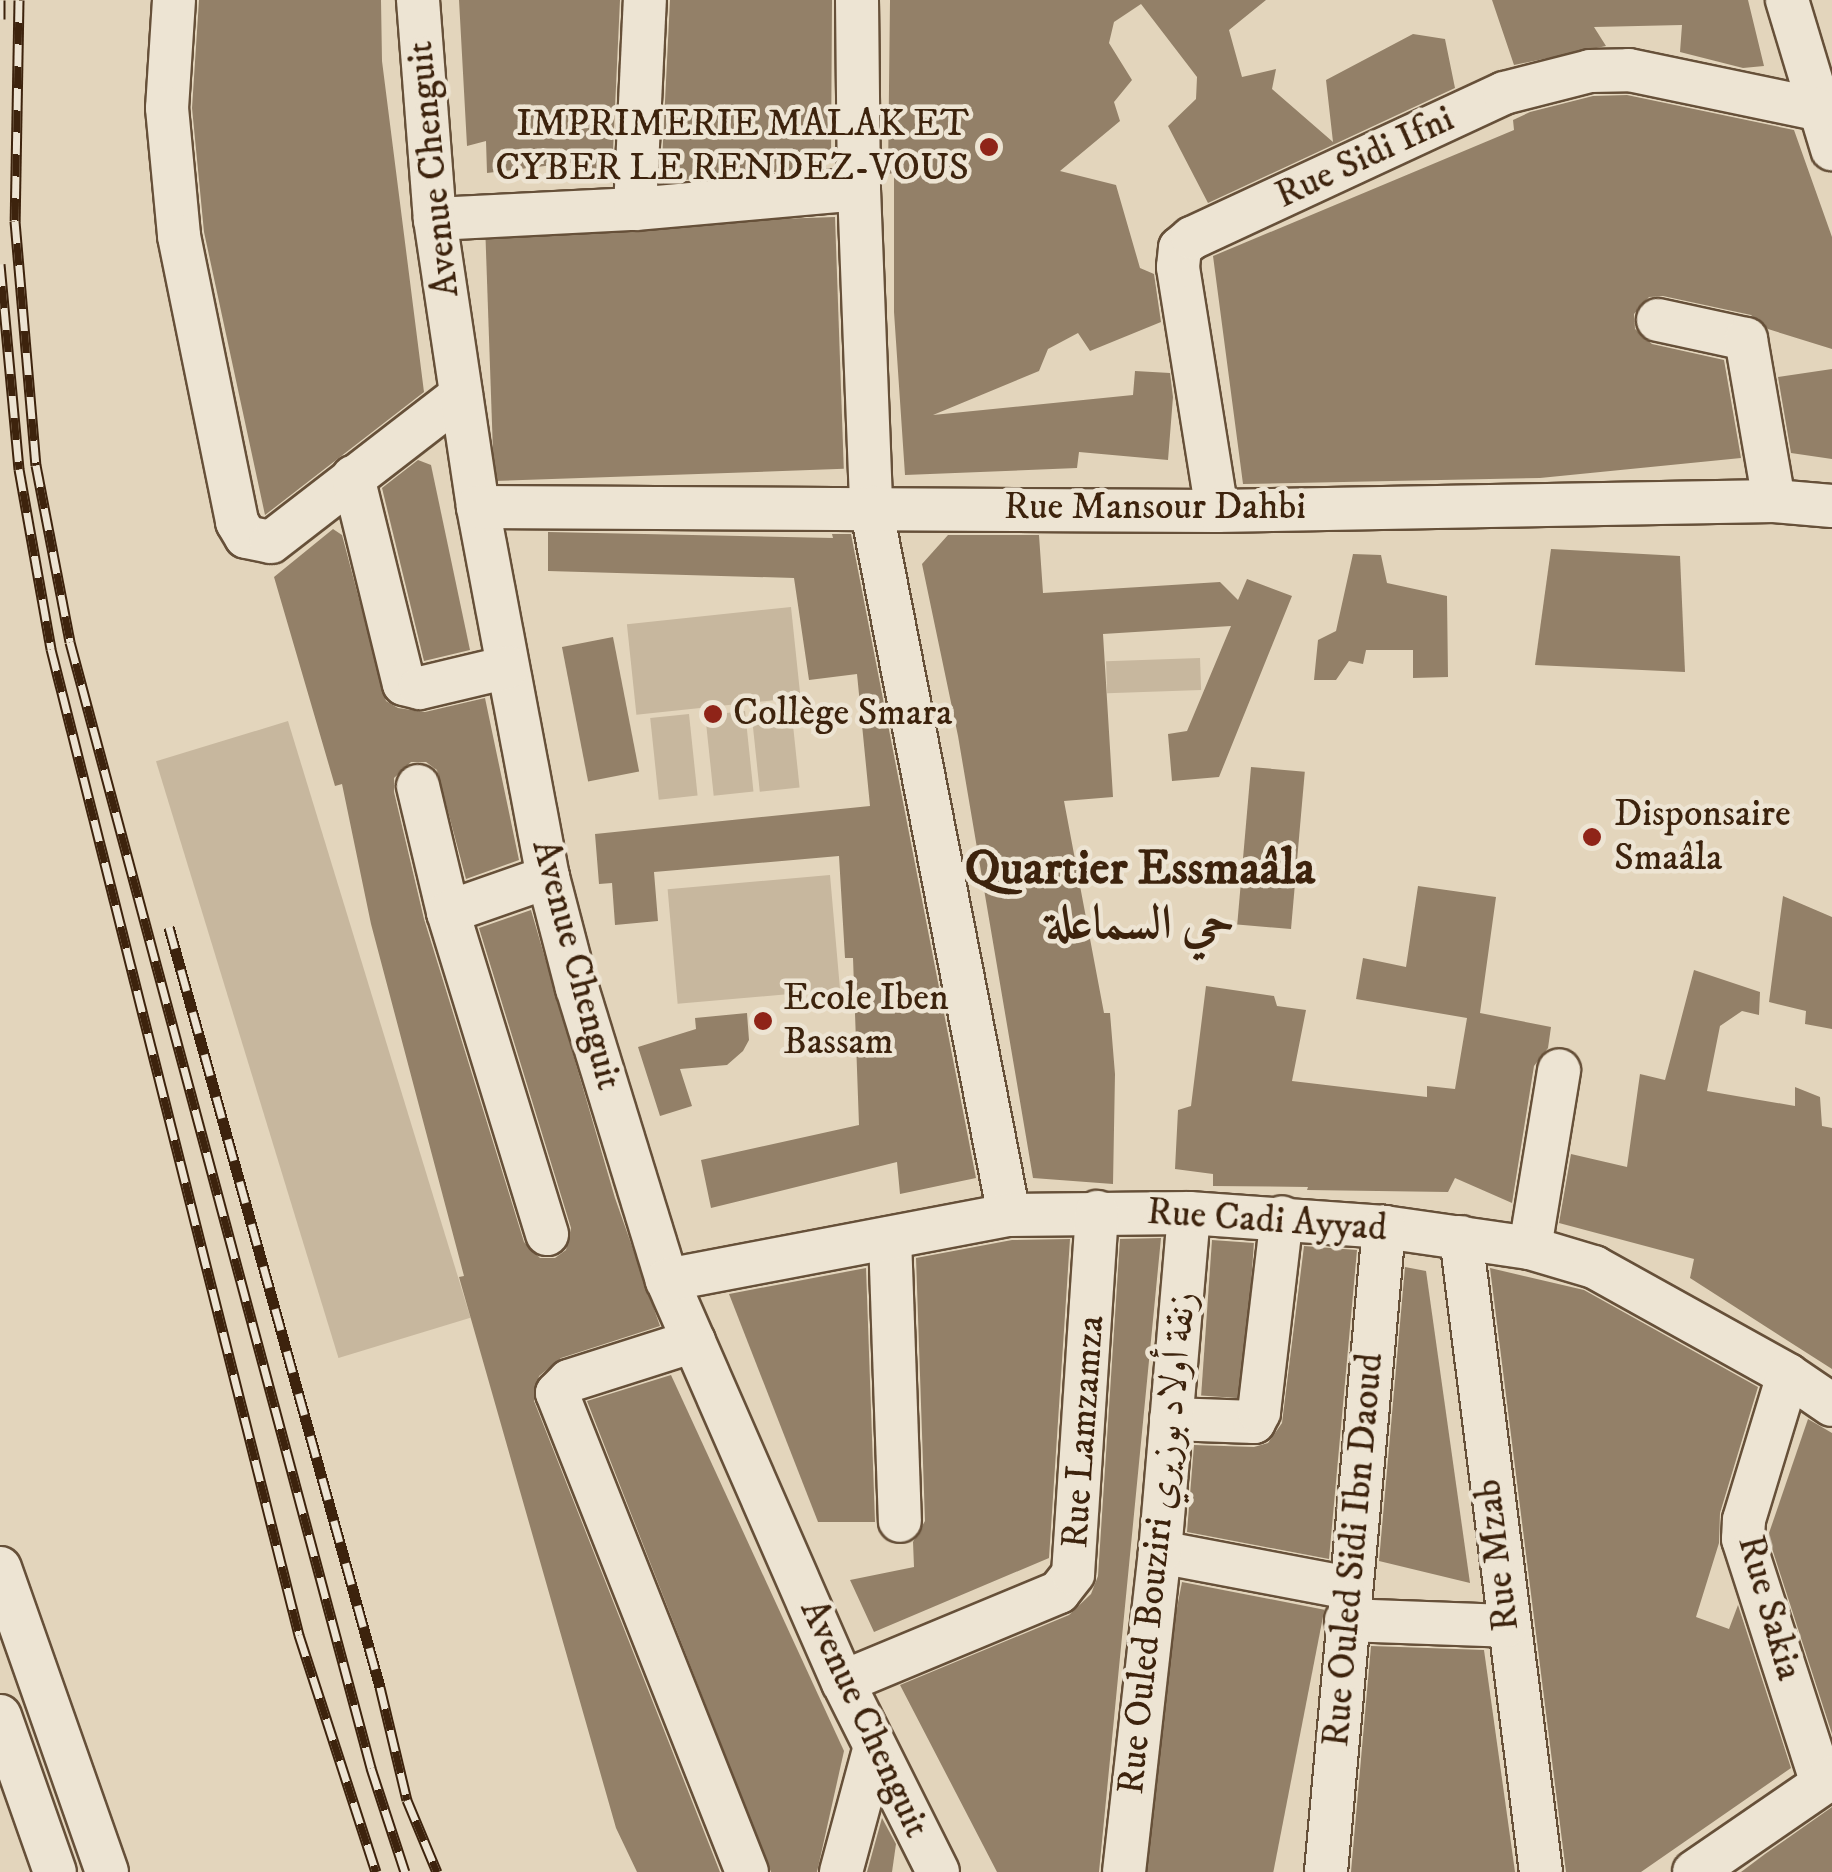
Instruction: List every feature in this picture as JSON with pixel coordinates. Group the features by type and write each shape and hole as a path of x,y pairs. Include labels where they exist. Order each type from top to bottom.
{"street":[{"path":"174,0 167,108 172,183 186,274 237,522 246,537 271,542 461,395"},
{"name":"Avenue Chenguit","path":"418,0 435,219 478,507 548,877 577,988 667,1280 874,1750 938,1872"},
{"path":"634,209 645,0"},
{"path":"857,0 859,190 871,507 1009,1215"},
{"path":"1787,0 1816,110 1832,149"},
{"name":"Rue Sidi Ifni","path":"1218,511 1178,266 1180,248 1192,238 1504,93 1590,71 1629,70 1816,110"},
{"path":"435,219 634,209 859,190"},
{"path":"1658,320 1746,340 1774,501"},
{"path":"353,478 404,684 420,688 508,667"},
{"name":"Rue Mansour Dahbi","path":"478,507 1218,511 1774,501 1832,506"},
{"path":"418,786 448,912 547,1234"},
{"path":"448,912 548,877"},
{"path":"1530,1248 1559,1070"},
{"name":"Rue Lamzamza","path":"843,1682 1059,1592 1073,1574 1096,1212"},
{"name":"Rue Cadi Ayyad","path":"667,1280 1009,1215 1189,1214 1384,1228 1530,1248 1594,1267 1788,1374 1832,1405"},
{"name":"Rue Ouled Bouziri زنقة أولاد بوزيري","path":"1124,1872 1160,1552 1189,1214"},
{"path":"1171,1419 1254,1422 1259,1412 1282,1218"},
{"name":"Rue Ouled Sidi Ibn Daoud","path":"1326,1872 1347,1604 1384,1228"},
{"path":"890,1238 900,1522"},
{"name":"Rue Mzab","path":"1462,1238 1506,1626 1541,1872"},
{"path":"694,1341 568,1380 557,1393 747,1872"},
{"name":"Rue Sakia","path":"1788,1374 1744,1520 1743,1539 1827,1780"},
{"path":"1160,1552 1347,1604 1506,1626"},
{"path":"0,1568 107,1872"},
{"path":"0,1716 56,1872"},
{"path":"842,1872 874,1750"},
{"path":"1696,1871 1827,1780"}],"shaded area":[{"path":"791,607 801,698 636,715 627,624"},
{"path":"1200,658 1201,690 1107,693 1106,661"},
{"path":"791,706 800,788 760,792 751,710"},
{"path":"745,711 753,792 714,796 705,715"},
{"path":"689,714 698,796 659,800 650,718"},
{"path":"288,721 470,1318 338,1358 156,761"},
{"path":"830,875 840,990 678,1004 668,889"}],"building":[{"path":"199,0 381,0 382,61 424,392 265,515 204,232 192,108"},
{"path":"459,0 620,0 612,172 587,174 586,161 487,173 486,141 467,146"},
{"path":"670,0 832,0 831,162 806,163 807,169 661,182"},
{"path":"890,0 1266,0 1229,30 1242,77 1276,69 1272,89 1333,142 1326,80 1413,34 1445,39 1455,88 1208,203 1168,126 1196,99 1197,77 1141,4 1114,22 1109,43 1132,80 1114,102 1120,121 1060,171 1116,185 1140,268 1154,274 1161,322 1090,351 1078,333 1048,349 1039,371 933,415 1133,395 1135,371 1170,373 1173,397 1168,460 1079,452 1077,468 905,475 894,312 894,173 888,174"},
{"path":"1492,0 1748,0 1764,66 1743,68 1680,52 1682,25 1594,27 1606,46 1514,65"},
{"path":"1627,95 1794,130 1832,237 1832,349 1768,329 1751,315 1663,296 1649,297 1634,314 1635,329 1652,344 1724,360 1741,458 1540,478 1243,484 1213,256 1514,130 1513,120 1530,112 1593,96"},
{"path":"835,217 844,469 494,481 485,229"},
{"path":"1832,369 1832,459 1791,453 1778,377"},
{"path":"418,460 431,465 470,650 424,661 382,488"},
{"path":"333,529 342,535 386,701 398,708 425,712 485,698 519,860 466,879 437,770 426,762 411,762 394,778 394,792 424,919 524,1242 540,1258 555,1258 566,1250 571,1228 479,928 531,910 615,1198 660,1326 561,1358 539,1376 534,1401 720,1872 637,1872 616,1828 459,1277 464,1276 371,924 342,784 335,786 274,577"},
{"path":"548,532 833,538 832,534 851,534 976,1178 900,1194 897,1162 711,1208 701,1160 859,1125 853,958 845,958 839,856 654,872 658,921 615,925 612,883 599,884 595,834 870,806 857,674 809,680 794,578 548,571"},
{"path":"948,535 1039,535 1043,593 1220,582 1238,600 1247,579 1292,596 1219,777 1172,781 1168,734 1187,731 1231,626 1103,634 1113,797 1064,801 1104,1013 1110,1013 1115,1074 1113,1184 1033,1178 958,736 922,564"},
{"path":"1551,549 1680,556 1685,672 1535,665"},
{"path":"1353,554 1381,555 1387,583 1447,596 1448,677 1413,678 1413,650 1366,650 1363,664 1349,661 1336,680 1314,680 1318,640 1336,631"},
{"path":"613,637 639,771 588,781 562,647"},
{"path":"1251,767 1305,772 1291,929 1237,924"},
{"path":"1418,886 1496,897 1480,1013 1551,1027 1548,1048 1534,1066 1512,1203 1455,1178 1448,1192 1307,1190 1308,1187 1213,1186 1213,1174 1175,1169 1178,1110 1191,1106 1206,986 1274,996 1277,1006 1306,1010 1292,1081 1427,1097 1427,1086 1455,1089 1467,1018 1356,999 1363,958 1406,967"},
{"path":"1783,896 1832,917 1832,1029 1805,1024 1806,1011 1769,1002"},
{"path":"1694,970 1760,992 1759,1015 1742,1011 1720,1026 1707,1091 1795,1106 1795,1087 1820,1097 1822,1126 1832,1128 1832,1369 1690,1278 1694,1259 1559,1223 1571,1154 1627,1167 1640,1074 1665,1080"},
{"path":"747,1013 749,1040 743,1051 727,1065 680,1069 692,1106 660,1116 638,1047 696,1029 695,1018"},
{"path":"1161,1238 1099,1872 997,1872 900,1685 1069,1615 1091,1594 1098,1576 1120,1239"},
{"path":"1070,1239 1049,1558 874,1632 850,1580 914,1567 913,1542 925,1521 916,1258 1012,1240"},
{"path":"1212,1240 1254,1243 1243,1399 1201,1396"},
{"path":"1304,1246 1357,1250 1329,1559 1187,1532 1194,1445 1254,1447 1268,1443 1282,1423"},
{"path":"1405,1267 1426,1271 1470,1583 1379,1561"},
{"path":"866,1268 875,1522 818,1522 729,1294"},
{"path":"1490,1268 1584,1290 1758,1387 1720,1513 1719,1543 1696,1617 1729,1629 1738,1605 1791,1768 1641,1872 1566,1872"},
{"path":"671,1375 844,1751 817,1872 771,1872 587,1401"},
{"path":"1808,1419 1832,1433 1832,1734 1768,1536"},
{"path":"1182,1582 1324,1610 1273,1872 1126,1869"},
{"path":"1371,1646 1484,1650 1515,1872 1351,1872"},
{"path":"1832,1807 1832,1872 1741,1872 1765,1854"},
{"path":"882,1818 896,1844 892,1872 867,1872"}],"railway":[{"path":"0,0 0,19"},
{"path":"19,0 15,221 36,465 70,642 371,1768 405,1872"},
{"path":"0,264 19,469 51,649 299,1635 376,1872"},
{"path":"169,927 380,1687 407,1800 437,1872"}],"place":[{"name":"IMPRIMERIE MALAK ET CYBER LE RENDEZ-VOUS","path":"989,147"},
{"name":"Collège Smara","path":"713,714"},
{"name":"Disponsaire Smaâla","path":"1592,837"},
{"name":"Ecole Iben Bassam","path":"763,1021"}],"district":[{"name":"Quartier Essmaâla حي السماعلة","path":"1140,896"}]}
